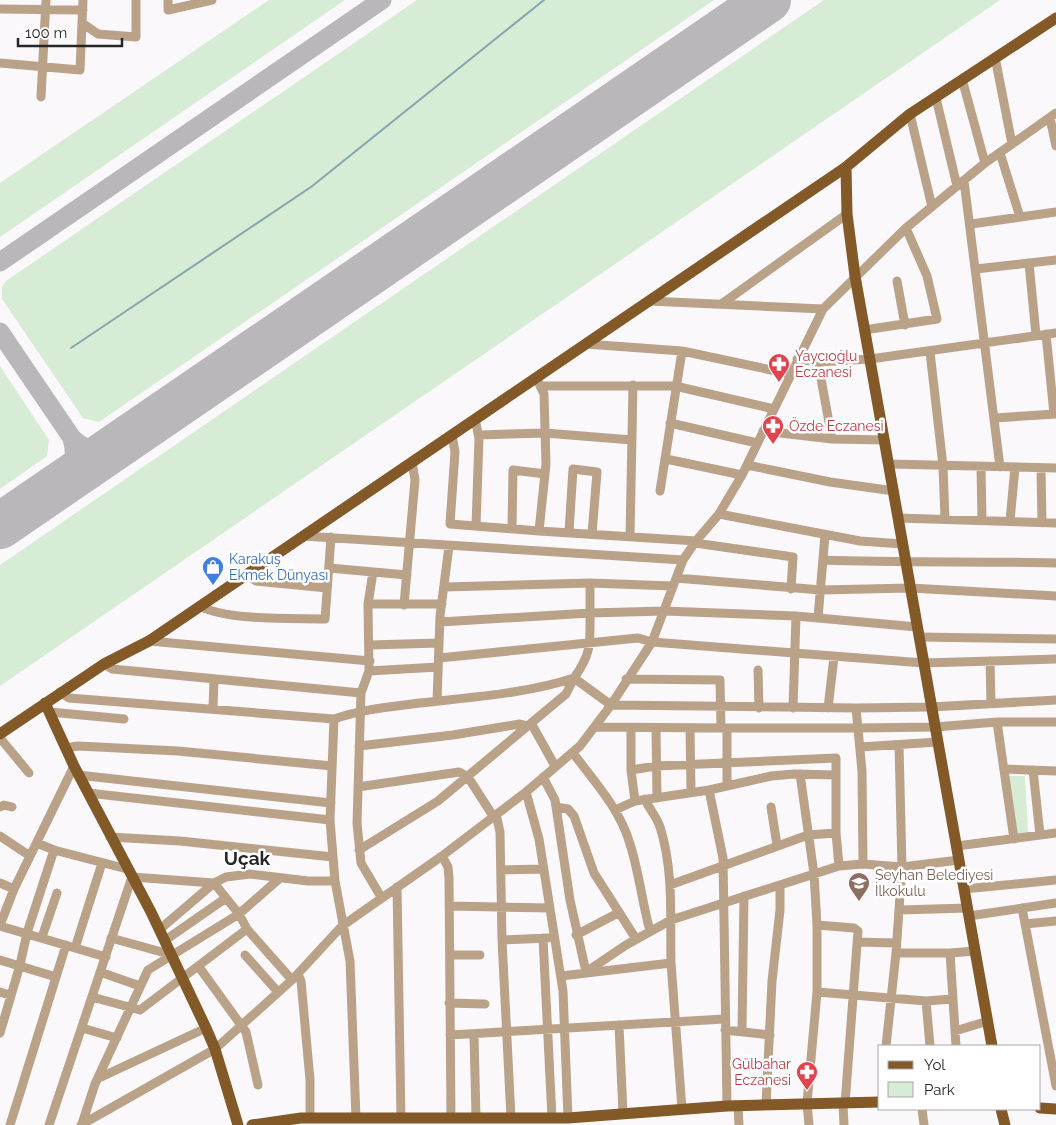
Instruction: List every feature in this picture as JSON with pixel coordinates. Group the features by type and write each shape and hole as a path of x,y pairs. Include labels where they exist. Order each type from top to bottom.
{"main road":[{"path":"0,736 48,708 60,692 104,664 149,641 452,434 538,382 586,344 649,300 846,167 910,114 1056,18"},
{"path":"846,167 847,214 855,276 992,1045"},
{"path":"48,708 65,748 159,930 206,1028 215,1048 238,1125"},
{"path":"252,1125 284,1119 310,1118 356,1118 374,1122 401,1118 414,1122 451,1118 473,1121 552,1118 568,1121 682,1109 878,1102"},
{"path":"1041,1108 1056,1109"},
{"path":"1001,1110 1004,1125"}],"street":[{"path":"0,64 80,70 83,0"},
{"path":"82,23 98,34 136,37 136,0"},
{"path":"168,0 168,10 212,0"},
{"path":"0,9 46,4 83,10"},
{"path":"41,97 46,4"},
{"path":"995,57 1012,144"},
{"path":"962,79 985,163"},
{"path":"936,98 971,224 1000,467"},
{"path":"910,114 932,207"},
{"path":"82,1124 215,1048 295,977 342,926 442,856 526,792 573,752 596,727 652,642 683,560 695,542 719,514 742,475 823,309 906,228 985,163 1053,116 1056,146"},
{"path":"1000,153 1020,217"},
{"path":"971,224 1056,212"},
{"path":"723,304 847,214"},
{"path":"864,330 937,320 927,276 906,228"},
{"path":"976,269 1056,260"},
{"path":"1029,263 1036,335"},
{"path":"897,281 905,324"},
{"path":"649,300 823,309"},
{"path":"797,359 818,362 870,359 1056,333"},
{"path":"994,418 1055,414 1046,334"},
{"path":"586,344 682,351 790,374"},
{"path":"660,491 666,459 674,386 682,351"},
{"path":"930,352 944,466 945,519"},
{"path":"818,362 832,440"},
{"path":"539,530 545,474 545,434 544,394 538,382 674,386 774,408"},
{"path":"630,536 633,386"},
{"path":"475,419 479,436 476,526"},
{"path":"670,423 757,443"},
{"path":"763,430 832,440 885,440"},
{"path":"452,434 455,452 450,524 695,542 794,557 791,589"},
{"path":"479,436 545,434 632,440"},
{"path":"666,459 742,475"},
{"path":"404,605 415,480 412,462"},
{"path":"889,464 1056,468"},
{"path":"747,465 830,482 894,491"},
{"path":"981,467 982,520"},
{"path":"1010,521 1015,468"},
{"path":"1041,468 1042,523"},
{"path":"569,532 573,469 597,472 592,534"},
{"path":"512,529 512,470 545,474"},
{"path":"719,514 860,541 903,544"},
{"path":"898,518 1056,523"},
{"path":"818,618 826,535"},
{"path":"303,536 683,560"},
{"path":"199,606 210,611 241,615 325,619 331,537"},
{"path":"437,701 440,622 449,546"},
{"path":"823,560 906,563 1000,561 1056,563"},
{"path":"329,568 407,575"},
{"path":"373,572 368,604 370,661 369,671 361,693 360,710 359,850 361,863 381,897"},
{"path":"246,575 256,581 327,588"},
{"path":"444,588 675,582 791,589 910,588 1056,596"},
{"path":"359,850 438,800 566,694 574,678 586,662 590,643 590,583"},
{"path":"368,604 442,604"},
{"path":"440,622 590,613 664,611 796,616 918,632 1056,639"},
{"path":"793,708 796,616"},
{"path":"369,671 638,638 652,642 924,663 1056,659"},
{"path":"149,641 370,661"},
{"path":"370,645 439,643"},
{"path":"828,708 834,657"},
{"path":"990,661 991,704"},
{"path":"104,664 112,669 361,693"},
{"path":"758,670 759,708"},
{"path":"60,692 70,698 334,719 360,710 554,685 574,678"},
{"path":"574,678 611,705 856,708 931,707 1056,700"},
{"path":"213,709 214,679"},
{"path":"626,679 720,680 727,784"},
{"path":"48,708 124,719"},
{"path":"856,708 864,826 863,864"},
{"path":"334,719 330,820 332,857 342,926 350,961 356,1118"},
{"path":"596,727 857,728 935,727 997,722 1056,722"},
{"path":"997,722 1014,839"},
{"path":"359,746 453,735 520,724 529,725"},
{"path":"529,725 555,766"},
{"path":"630,728 631,770 635,801"},
{"path":"656,728 657,798"},
{"path":"690,728 692,792"},
{"path":"0,736 29,773"},
{"path":"860,747 938,742"},
{"path":"886,1045 896,954 902,867 899,745"},
{"path":"65,748 78,746 178,751 332,766"},
{"path":"573,752 615,810 630,843 650,931"},
{"path":"631,770 690,764 836,758 836,833 839,866"},
{"path":"1004,769 1056,770"},
{"path":"106,956 0,926 14,889 30,856 76,770 331,803"},
{"path":"1033,770 1040,835"},
{"path":"358,787 459,772 468,777 494,815 500,832 502,940 507,1033 518,1120"},
{"path":"615,810 635,801 709,790 727,784 800,774 836,774"},
{"path":"800,774 814,874 817,925 818,992 807,1104 809,1125"},
{"path":"543,777 553,794 556,807 560,847 576,935 586,972"},
{"path":"709,790 723,858 725,901 724,1019 732,1106 739,1125"},
{"path":"526,792 539,839 560,976 565,1030 568,1121"},
{"path":"88,793 330,820"},
{"path":"645,799 659,824 670,885 671,963 682,1109"},
{"path":"0,806 12,807"},
{"path":"556,807 568,809 574,816 594,873 636,939"},
{"path":"771,807 777,845"},
{"path":"670,885 808,835 836,833"},
{"path":"956,846 1056,833"},
{"path":"0,836 30,856"},
{"path":"110,837 332,857"},
{"path":"37,843 129,873 214,883 239,914 247,929 301,981 310,1080 310,1118"},
{"path":"0,1033 2,1020 20,965 27,933 54,850"},
{"path":"442,856 449,872 451,1118"},
{"path":"586,972 636,939 671,920 725,901 839,866 863,864 902,867 959,860"},
{"path":"10,1125 56,977 102,863"},
{"path":"501,870 543,869"},
{"path":"49,1125 112,938 129,873"},
{"path":"159,930 214,883 226,877 250,874 280,878 335,881"},
{"path":"82,1124 99,1078 148,970 239,914 280,878"},
{"path":"964,889 1056,880"},
{"path":"0,883 14,889"},
{"path":"766,1105 772,981 780,910 780,884"},
{"path":"397,887 401,1118"},
{"path":"42,937 58,893"},
{"path":"742,1031 744,896"},
{"path":"164,941 226,898"},
{"path":"899,910 968,912 1022,908 1056,903"},
{"path":"449,906 550,908"},
{"path":"1022,908 1053,1052 1056,1086"},
{"path":"576,935 618,913"},
{"path":"1025,924 1056,920"},
{"path":"817,925 854,928 858,931 844,1104 844,1125"},
{"path":"92,997 130,1009 140,1010 183,980 247,929"},
{"path":"112,938 170,956"},
{"path":"543,938 552,1118"},
{"path":"502,940 555,938"},
{"path":"857,942 896,944"},
{"path":"896,954 950,954 975,951"},
{"path":"950,954 956,1045"},
{"path":"245,955 278,992"},
{"path":"450,955 480,955"},
{"path":"0,960 56,977"},
{"path":"560,976 671,963"},
{"path":"199,967 241,1025 248,1038 258,1085"},
{"path":"100,972 140,986"},
{"path":"0,992 10,995"},
{"path":"818,992 890,996 926,1001 952,999"},
{"path":"926,1001 930,1045"},
{"path":"449,1003 485,1004"},
{"path":"450,1035 549,1031 724,1019"},
{"path":"955,1031 988,1021"},
{"path":"619,1025 623,1114"},
{"path":"82,1028 117,1038"},
{"path":"99,1078 206,1028"},
{"path":"725,1030 770,1035"},
{"path":"473,1121 474,1035"},
{"path":"922,1110 924,1125"}],"green space":[{"path":"269,0 345,0 0,237 0,183"},
{"path":"417,0 714,0 99,422 83,418 2,299 2,287 6,281"},
{"path":"824,0 1000,0 0,686 0,565"},
{"path":"0,366 49,440 47,456 0,489"},
{"path":"1005,776 1025,776 1028,833 1017,833"}],"waterway":[{"path":"71,348 311,187 544,0"}],"taxiway":[{"path":"0,262 382,0"},
{"path":"0,332 72,438"},
{"path":"59,486 68,475 73,464 72,438 90,450 106,451 112,449"}],"runway":[{"path":"0,526 768,0"}],"place":[{"name":"Yaycıoğlu Eczanesi","path":"779,383"},
{"name":"Özde Eczanesi","path":"773,445"},
{"name":"Karakuş Ekmek Dünyası","path":"213,586"},
{"name":"Seyhan Belediyesi İlkokulu","path":"859,902"},
{"name":"Gülbahar Eczanesi","path":"807,1091"}],"district":[{"name":"Uçak","path":"247,858"}]}
